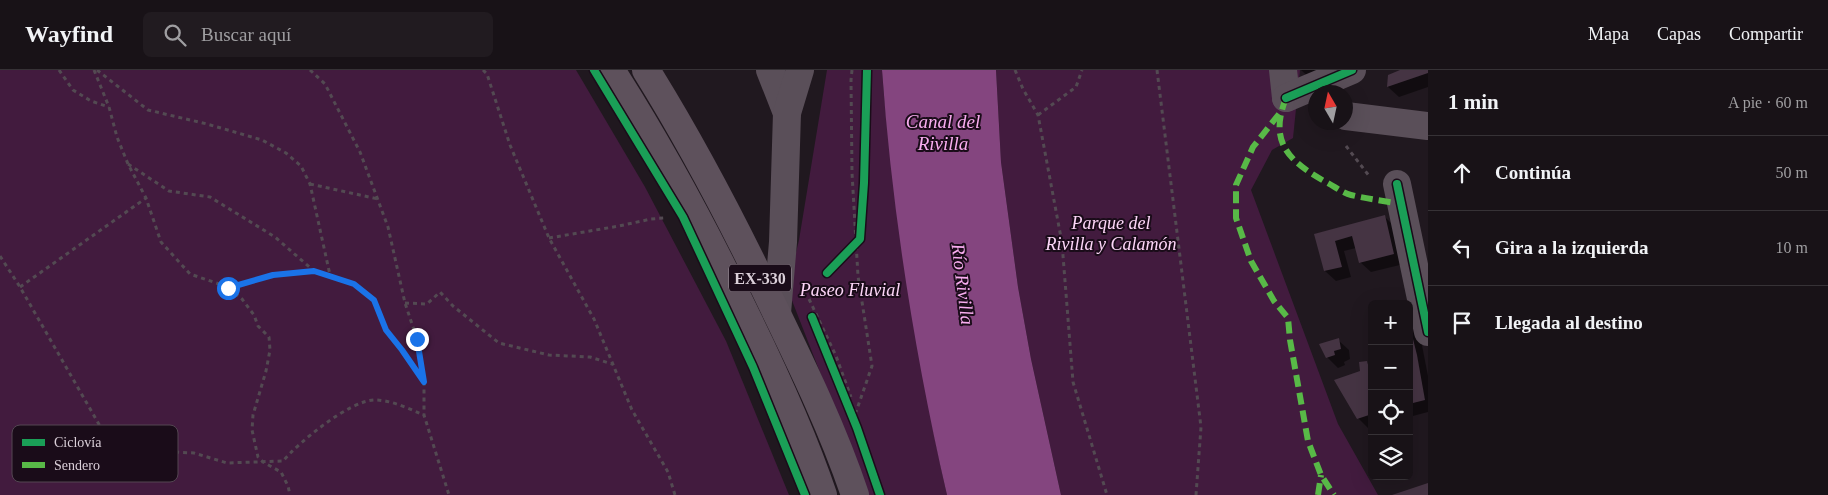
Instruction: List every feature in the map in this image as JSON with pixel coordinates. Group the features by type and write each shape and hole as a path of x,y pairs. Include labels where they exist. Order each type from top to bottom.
{"main road":[{"name":"EX-330","path":"611,70 638,112 713,247 777,379 823,495"},
{"name":"EX-330","path":"646,70 737,231 802,365 855,495"}],"street":[{"path":"770,70 787,113"},
{"path":"777,313 783,242 787,113 800,70"},
{"path":"1283,70 1286,98"},
{"path":"1286,98 1352,70"},
{"path":"1286,98 1308,105"},
{"path":"1353,117 1428,126"},
{"path":"1385,183 1428,332"}],"path":[{"path":"58,70 73,90 92,101 109,107"},
{"path":"96,70 117,137 128,164 146,198 161,242 190,274 228,288 242,299 254,315 258,326 270,337 266,372 253,415 252,430 258,456 263,462 281,472 290,495"},
{"path":"96,70 148,110 208,124 262,140 286,153 301,166 310,184 330,275"},
{"path":"310,70 325,84 360,152 388,227 405,304 417,339 424,382 424,415 450,495"},
{"path":"483,70 487,74 510,145 549,238 594,319 632,410 668,472 675,495"},
{"path":"805,290 836,356 856,412 872,366 853,246 852,70"},
{"path":"1015,70 1023,89 1038,115 1062,243 1073,382 1107,495"},
{"path":"1038,115 1076,87 1082,70"},
{"path":"1157,70 1201,427 1196,495"},
{"path":"1346,145 1385,183"},
{"path":"128,164 169,191 210,197 275,237 314,271"},
{"path":"310,184 378,199"},
{"path":"20,287 146,198"},
{"path":"853,246 860,239 862,202"},
{"path":"549,238 650,219 683,217 694,212"},
{"path":"0,256 20,287 99,425"},
{"path":"228,288 273,275 314,271 354,284 374,300 386,330 424,382"},
{"path":"405,304 427,304 440,292 453,306 499,343 549,355 590,357 613,364"},
{"path":"812,317 847,403"},
{"path":"178,452 194,453 227,463 283,461 321,426 355,406 374,400 397,405 424,415"},
{"path":"850,411 854,420"}],"green space":[{"path":"0,70 576,70 645,187 726,341 789,495 0,495"},
{"name":"Paseo Fluvial","path":"827,70 882,70 891,157 912,307 947,495 868,495 791,298 793,265 799,240"},
{"name":"Parque del Rivilla y Calamón","path":"996,70 1300,70 1293,138 1272,150 1251,190 1338,424 1378,495 1061,495 1031,359 1018,287 1001,162"}],"water":[{"name":"Canal del Rivilla","path":"882,70 996,70 1001,162 1018,287 1031,359 1061,495 947,495 935,443 906,284 892,177"}],"building":[{"path":"1400,70 1428,70 1428,73 1387,87 1388,75"},
{"path":"1385,215 1394,254 1359,263 1352,236 1335,241 1342,267 1324,271 1314,234"},
{"path":"1339,338 1341,349 1334,351 1335,355 1326,358 1319,344"},
{"path":"1413,339 1417,355 1425,400 1413,403"},
{"path":"1367,361 1368,364 1368,415 1357,419 1334,380 1360,371 1359,362"},
{"path":"1428,483 1428,495 1392,495"}],"marked path":[{"path":"1286,98 1281,113 1281,138 1291,157 1311,173 1348,194 1401,204"},
{"path":"1279,114 1253,147 1236,185 1236,218 1251,261 1274,301 1288,318 1290,340 1308,441 1321,475 1334,495"},
{"path":"1318,495 1321,475"}],"cycle path":[{"path":"594,70 683,217 753,367 805,495"},
{"path":"827,273 860,239 864,183 867,70"},
{"path":"1286,98 1352,70"},
{"path":"1397,184 1428,332"},
{"path":"812,317 857,428 880,495"}],"route":[{"path":"228,288 273,275 314,271 354,284 374,300 386,330 424,382 417,339"}],"water label":[{"name":"Río Rivilla","path":"963,284"}]}
